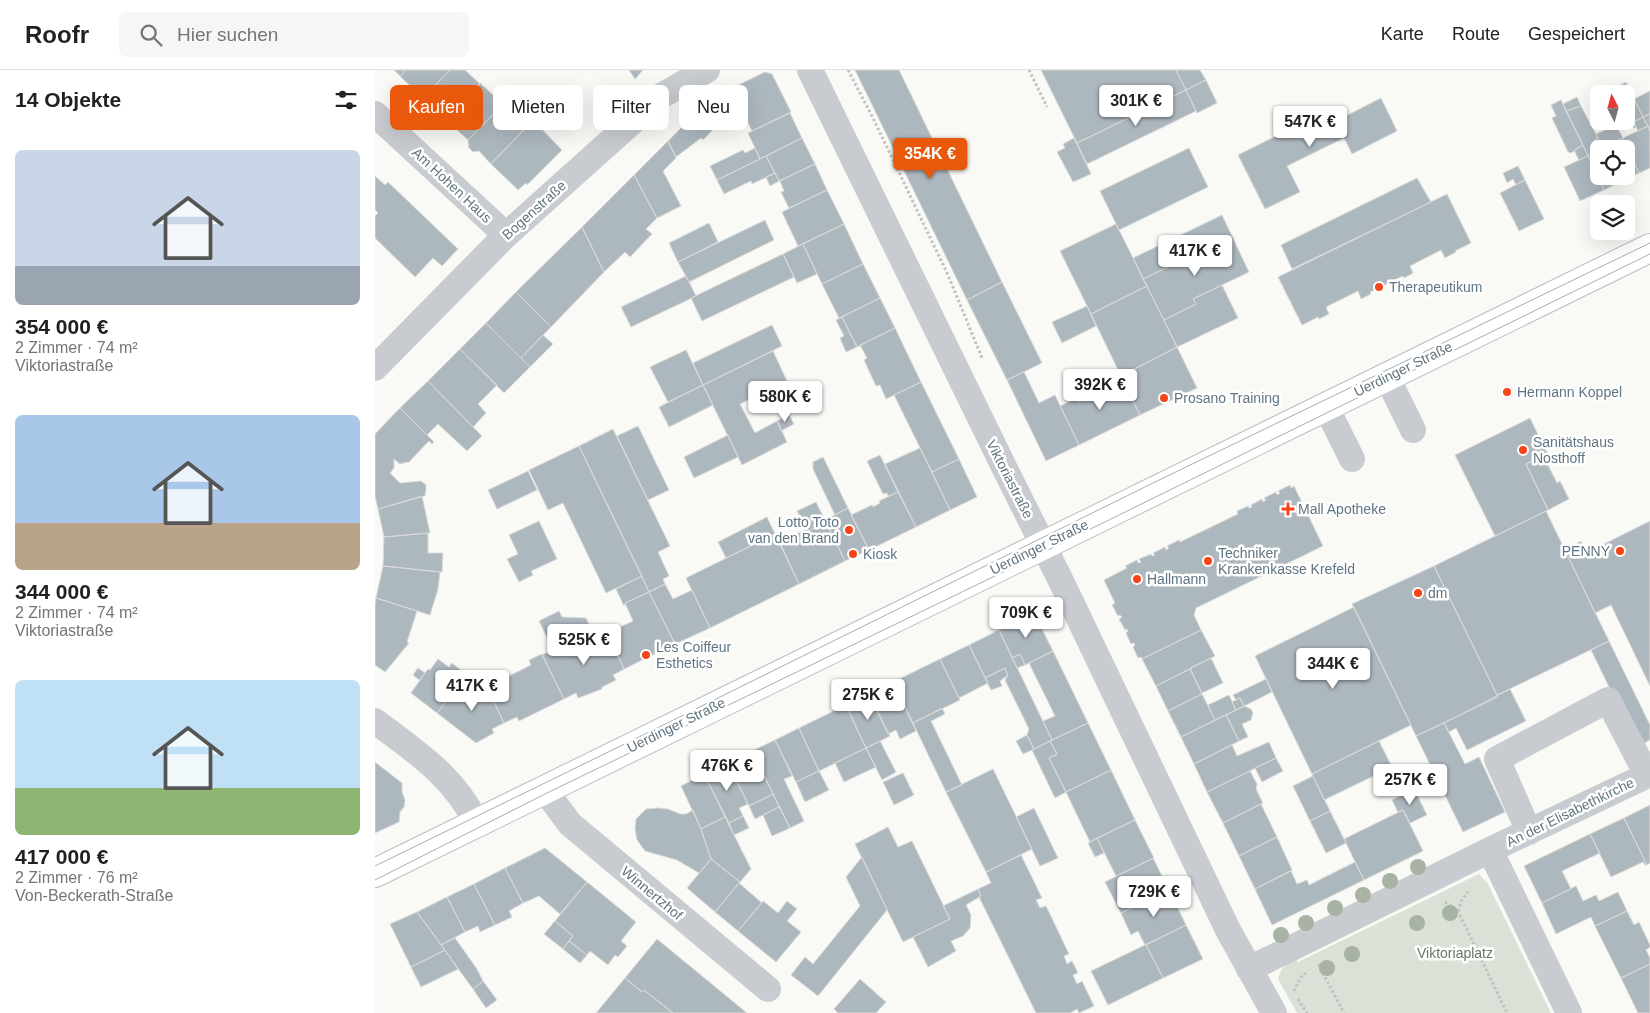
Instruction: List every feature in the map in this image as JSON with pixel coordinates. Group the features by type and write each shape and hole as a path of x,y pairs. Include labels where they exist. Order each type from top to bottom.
{"main road":[{"name":"Uerdinger Straße","path":"375,873 1650,248"}],"street":[{"name":"Bogenstraße","path":"375,368 506,235 661,96 707,70"},
{"name":"Viktoriastraße","path":"811,70 1002,464 1044,545 1219,912 1249,969"},
{"name":"Am Hohen Haus","path":"375,114 506,235"},
{"path":"1387,377 1413,430"},
{"path":"1326,407 1352,459"},
{"path":"1529,832 1497,759 1608,700 1649,775"},
{"path":"375,722 438,770 461,796 477,824"},
{"name":"An der Elisabethkirche","path":"1490,850 1649,775"},
{"name":"Winnertzhof","path":"545,790 570,824 768,989"},
{"path":"1274,1013 1249,969 1490,850 1569,1013"}],"path":[{"path":"848,70 949,275 983,358"},
{"path":"1029,70 1047,107"},
{"path":"1439,902 1447,902 1458,911 1507,1013"},
{"path":"1324,958 1319,966 1344,1013"},
{"path":"1294,991 1300,978 1306,973"}],"green space":[{"name":"Viktoriaplatz","path":"1479,874 1488,884 1551,1013 1297,1013 1278,979 1282,969 1292,959 1295,957 1298,962"}],"building":[{"path":"394,70 406,70 400,76"},
{"path":"406,70 450,70 436,85 409,85 400,76"},
{"path":"450,70 465,70 480,84 479,85 436,85"},
{"path":"629,70 643,70 635,79"},
{"path":"855,70 899,70 1002,282 967,300"},
{"path":"1041,70 1176,70 1186,90 1077,143"},
{"path":"1200,70 1206,80 1186,90 1176,71"},
{"path":"765,72 772,74 791,112 752,131 748,122 748,85 738,85"},
{"path":"1206,80 1217,103 1197,113 1186,90"},
{"path":"483,86 493,95 493,114 483,125"},
{"path":"1186,90 1196,111 1087,164 1077,143"},
{"path":"1650,91 1650,114 1643,117 1635,98"},
{"path":"1577,97 1581,106 1566,111 1563,104"},
{"path":"1381,98 1397,131 1352,154 1344,138 1287,166 1300,192 1265,209 1238,155 1320,114 1326,126"},
{"path":"1561,100 1583,145 1571,153 1568,152 1552,118 1556,116 1551,105"},
{"path":"1635,101 1643,117 1635,121"},
{"path":"1581,106 1590,123 1590,130 1594,130 1598,138 1590,140 1590,155 1588,156 1566,111"},
{"path":"790,113 802,138 760,159 748,133"},
{"path":"1650,114 1650,131 1643,117"},
{"path":"493,115 493,130 524,130 491,164 479,151 473,152 469,148 468,140 478,130 483,130 483,125"},
{"path":"1643,117 1648,126 1638,131 1635,121"},
{"path":"1648,126 1650,131 1650,168 1639,173 1635,164 1635,140 1624,140 1623,138"},
{"path":"457,130 478,130 468,140"},
{"path":"523,130 543,130 562,150 527,185 526,183 518,190 491,164"},
{"path":"679,130 713,130 703,140 701,138 676,157 668,141"},
{"path":"1605,130 1619,130 1623,138 1619,140 1596,140 1598,138 1596,134"},
{"path":"802,138 815,164 779,181 766,156"},
{"path":"1074,138 1091,174 1073,182 1057,152 1065,148 1063,144"},
{"path":"668,141 676,158 663,171 681,206 657,218 634,175"},
{"path":"1583,145 1588,156 1579,160 1574,150"},
{"path":"755,148 760,159 717,180 710,166 743,150 745,153"},
{"path":"1189,148 1208,187 1119,230 1100,191"},
{"path":"766,156 775,173 752,184 751,181 724,194 717,180"},
{"path":"1588,156 1590,160 1590,185 1602,185 1604,190 1580,201 1564,167"},
{"path":"815,164 827,190 789,208 781,192 784,191 780,181"},
{"path":"1635,164 1639,173 1635,175"},
{"path":"1518,166 1525,180 1516,185 1513,179 1507,183 1503,173"},
{"path":"775,173 779,181 770,186 766,177"},
{"path":"634,175 657,218 646,229 652,234 630,257 625,252 604,272 582,227"},
{"path":"375,176 385,185 388,182 458,249 442,266 433,258 415,277 375,238 375,216 378,213 375,210"},
{"path":"1417,178 1431,202 1292,269 1281,245"},
{"path":"1525,180 1544,219 1519,231 1500,193"},
{"path":"1602,185 1614,185 1604,190"},
{"path":"827,190 844,224 798,246 782,212"},
{"path":"1447,194 1471,243 1445,258 1441,250 1410,266 1413,273 1404,278 1403,276 1370,292 1371,294 1361,299 1358,291 1326,307 1329,314 1302,325 1278,277"},
{"path":"1222,215 1232,236 1143,279 1133,258"},
{"path":"765,220 774,240 689,282 678,262"},
{"path":"709,223 718,242 678,262 669,243"},
{"path":"844,224 863,264 822,284 803,244"},
{"path":"1116,224 1147,286 1091,314 1060,251"},
{"path":"582,227 604,272 551,327 516,292"},
{"path":"1232,236 1249,272 1193,299 1196,304 1164,320 1143,279"},
{"path":"803,244 817,274 797,283 783,254"},
{"path":"783,254 794,277 702,321 691,298"},
{"path":"863,264 880,298 839,318 822,284"},
{"path":"686,276 696,296 631,327 621,307"},
{"path":"1002,282 1042,363 1007,380 967,300"},
{"path":"1222,285 1238,318 1177,347 1164,320 1196,304 1193,299"},
{"path":"1147,286 1177,347 1121,376 1091,314"},
{"path":"516,292 551,327 521,358 486,323"},
{"path":"880,298 895,328 857,347 842,317"},
{"path":"1087,306 1096,326 1062,343 1052,322"},
{"path":"842,317 857,347 846,352 840,338 844,336 836,320"},
{"path":"486,323 530,367 504,393 460,349"},
{"path":"772,325 782,346 703,385 693,363"},
{"path":"895,328 921,382 886,399 880,385 876,386 864,360 867,358 860,345"},
{"path":"543,335 553,344 530,367 521,358"},
{"path":"1177,347 1197,388 1140,415 1121,376"},
{"path":"460,349 497,385 478,404 486,413 473,427 428,381"},
{"path":"686,350 703,385 668,402 650,367"},
{"path":"773,351 787,381 740,404 755,433 777,421 787,442 742,465 703,385"},
{"path":"1024,372 1039,403 1055,395 1079,445 1046,461 1007,380"},
{"path":"1121,376 1140,415 1079,445 1060,406 1077,398 1079,402 1088,397 1086,393"},
{"path":"428,381 482,436 467,451 438,424 427,435 400,408"},
{"path":"921,382 959,459 932,472 894,395"},
{"path":"703,385 713,405 669,427 659,407"},
{"path":"400,408 434,442 432,444 429,441 408,463 400,464 394,459 394,468 390,473 400,483 421,481 426,485 425,496 378,509 375,496 375,434"},
{"path":"789,415 794,424 781,431 777,421"},
{"path":"1530,418 1547,453 1526,464 1548,510 1495,536 1455,455"},
{"path":"638,426 669,490 648,500 617,436"},
{"path":"613,429 670,546 658,552 669,576 663,579 665,584 649,592 579,446"},
{"path":"728,435 738,457 694,478 684,457"},
{"path":"579,446 642,576 606,593 563,503 548,510 529,470"},
{"path":"920,448 950,510 916,527 885,464"},
{"path":"880,455 898,492 888,496 887,493 883,494 867,461"},
{"path":"1543,455 1557,483 1560,481 1569,499 1548,510 1526,464"},
{"path":"823,457 848,508 835,515 813,469 813,462"},
{"path":"959,459 977,497 950,510 932,472"},
{"path":"528,471 537,490 497,509 488,490"},
{"path":"1290,485 1291,488 1294,486 1323,546 1196,608 1194,615 1201,630 1142,659 1141,657 1138,658 1133,647 1135,645 1134,643 1131,644 1126,633 1128,631 1127,629 1125,630 1119,619 1122,617 1118,616 1112,605 1115,603 1104,580 1127,568 1125,566 1137,560 1138,563 1141,562 1139,559 1151,554 1152,556 1155,555 1153,553 1165,547 1166,550 1169,548 1167,546 1179,540 1180,542 1238,514 1237,511 1248,506 1249,508 1252,507 1251,505 1262,499 1263,502 1266,500 1264,498 1276,492 1277,495 1280,493 1278,491"},
{"path":"898,492 916,527 869,550 851,515 872,505 873,507 880,503 879,501"},
{"path":"422,496 430,533 384,537 378,509"},
{"path":"816,502 826,522 809,531 797,511"},
{"path":"848,508 869,550 845,561 825,520"},
{"path":"1546,511 1609,641 1497,695 1434,566"},
{"path":"767,517 775,534 726,558 718,542"},
{"path":"539,521 557,559 531,571 533,575 519,582 507,559 518,554 509,535"},
{"path":"1650,521 1650,686 1611,605 1595,613 1565,550 1581,541 1586,553"},
{"path":"826,522 845,561 799,584 781,545 798,536 797,534 806,529 809,531"},
{"path":"428,533 428,553 443,553 442,572 383,566 384,537"},
{"path":"775,534 799,584 710,628 686,578"},
{"path":"383,566 440,572 438,589 430,615 376,598"},
{"path":"1434,566 1498,697 1416,736 1352,604"},
{"path":"642,576 649,592 625,603 624,606 616,589"},
{"path":"665,584 673,599 692,590 710,628 675,644 649,592"},
{"path":"649,592 675,644 624,669 607,633 633,621 625,603"},
{"path":"376,598 417,611 407,642 409,643 385,672 375,665"},
{"path":"1354,607 1411,725 1312,774 1255,656"},
{"path":"559,611 562,617 586,618 595,638 577,647 573,640 553,650 539,621"},
{"path":"1034,613 1053,651 1025,665 1020,654 1012,658 999,630"},
{"path":"999,630 1052,740 1034,749 1027,735 1029,729 1005,680 1008,675 1005,668 985,678 969,645"},
{"path":"1201,630 1215,656 1156,686 1142,659"},
{"path":"607,633 624,669 613,675 616,680 602,687 602,689 578,698 576,693 564,699 542,655 573,640 577,647"},
{"path":"1609,641 1650,725 1650,740 1638,746 1591,650"},
{"path":"969,645 988,683 959,698 940,659"},
{"path":"1053,651 1088,723 1052,740 1043,721 1055,716 1029,663"},
{"path":"542,654 564,699 519,721 517,717 504,723 487,687 531,665 529,660"},
{"path":"1020,654 1025,665 1017,668 1012,658"},
{"path":"1211,658 1223,683 1202,693 1190,668"},
{"path":"438,659 449,667 452,663 467,675 437,713 411,693 428,669 430,670"},
{"path":"940,659 960,700 913,723 893,682"},
{"path":"418,668 425,673 419,680 413,675"},
{"path":"1005,668 1008,675 1000,681 1002,686 991,690 985,678"},
{"path":"1190,669 1202,694 1168,711 1156,686"},
{"path":"467,675 486,688 479,692 463,679"},
{"path":"463,679 479,692 487,687 504,723 492,729 494,733 476,743 437,713"},
{"path":"1266,679 1272,692 1244,706 1240,698 1236,700 1233,695"},
{"path":"893,682 916,731 900,739 896,730 888,734 869,694"},
{"path":"1510,689 1526,721 1467,750 1456,728 1449,732 1444,723"},
{"path":"869,694 890,736 866,748 846,706"},
{"path":"1202,694 1215,720 1181,737 1168,711"},
{"path":"1229,695 1236,710 1215,720 1208,705"},
{"path":"1240,698 1244,706 1236,710 1232,702"},
{"path":"846,705 866,748 819,771 799,728"},
{"path":"1244,706 1251,709 1253,713 1251,720 1242,724 1248,737 1239,741 1226,715"},
{"path":"942,708 945,714 931,721 962,785 946,792 913,723"},
{"path":"1226,715 1239,741 1194,764 1181,737"},
{"path":"1088,723 1111,770 1066,792 1049,758 1057,754 1050,741"},
{"path":"1444,723 1465,764 1479,757 1505,812 1463,832 1416,736"},
{"path":"799,728 819,771 796,782 775,740"},
{"path":"1027,735 1034,749 1023,754 1016,741"},
{"path":"775,740 792,776 784,779 804,821 790,828 752,751"},
{"path":"880,741 896,772 882,780 866,748"},
{"path":"1050,741 1057,754 1049,758 1066,792 1055,798 1032,750"},
{"path":"1379,741 1392,767 1324,800 1312,774"},
{"path":"1269,742 1276,758 1207,792 1194,764 1232,745 1237,756"},
{"path":"866,748 876,767 844,782 835,763"},
{"path":"752,751 773,794 749,806 728,763"},
{"path":"1276,758 1283,771 1262,782 1255,768"},
{"path":"375,762 402,783 402,792 405,800 404,807 400,812 399,822 375,833"},
{"path":"728,763 748,804 739,808 743,816 729,823 704,774"},
{"path":"993,769 1032,849 986,872 946,792"},
{"path":"1111,770 1135,820 1090,842 1066,792"},
{"path":"819,771 829,790 805,802 796,782"},
{"path":"1250,771 1257,784 1256,789 1263,803 1223,823 1207,792"},
{"path":"903,773 914,795 894,805 883,782"},
{"path":"704,774 725,817 701,829 681,786"},
{"path":"1313,776 1330,811 1310,821 1293,786"},
{"path":"1414,789 1427,815 1410,823 1403,810 1398,812 1392,800"},
{"path":"773,794 779,807 755,819 749,806"},
{"path":"1261,804 1277,837 1239,856 1223,823"},
{"path":"1650,805 1650,863 1647,865 1624,818"},
{"path":"779,807 790,828 772,836 763,815"},
{"path":"1034,808 1058,858 1040,866 1016,817"},
{"path":"646,809 668,809 680,814 686,814 693,810 711,859 699,873 677,860 645,851 637,840 636,819"},
{"path":"1403,810 1423,851 1364,880 1344,839"},
{"path":"1330,811 1346,843 1326,853 1310,821"},
{"path":"743,816 749,828 734,835 729,823"},
{"path":"725,817 751,869 740,882 711,859 701,829"},
{"path":"1624,818 1647,865 1643,862 1611,877 1590,834"},
{"path":"1135,820 1154,858 1116,876 1097,838"},
{"path":"888,827 898,847 912,841 950,919 903,942 855,844"},
{"path":"1590,834 1600,853 1562,871 1571,889 1542,903 1524,866"},
{"path":"1277,837 1292,870 1255,889 1239,856"},
{"path":"1097,838 1104,853 1095,857 1088,843"},
{"path":"545,848 587,882 560,914 539,896 523,903 505,868"},
{"path":"1021,855 1042,898 1036,900 1040,908 1046,906 1069,954 1064,956 1067,964 1072,961 1078,973 1073,975 1077,984 1082,981 1094,1006 1079,1013 1077,1009 1070,1013 1036,1013 979,897 981,896 978,889 991,883 986,872"},
{"path":"862,857 887,910 818,996 791,975 805,957 813,964 860,906 846,877"},
{"path":"1153,858 1169,890 1121,913 1105,882"},
{"path":"711,859 740,882 715,912 687,888"},
{"path":"1355,862 1364,880 1272,925 1255,889 1291,871 1297,884 1307,880 1309,885"},
{"path":"505,868 523,903 509,911 512,917 495,925 474,884"},
{"path":"587,882 636,922 621,941 627,946 618,957 615,955 608,965 590,951 587,955 569,941 573,936 555,921"},
{"path":"739,883 762,903 738,931 715,912"},
{"path":"474,884 495,925 480,932 478,926 465,932 447,897"},
{"path":"1576,886 1583,901 1596,895 1599,901 1618,892 1627,911 1595,926 1591,917 1556,934 1542,903"},
{"path":"978,889 981,896 966,905 971,915 970,928 963,936 951,941 956,951 928,967 913,937 950,919 943,906"},
{"path":"1169,890 1186,925 1145,945 1138,931 1131,935 1121,913"},
{"path":"447,897 465,932 441,945 417,912"},
{"path":"763,901 778,913 787,901 797,909 787,921 801,932 776,962 738,931"},
{"path":"1627,911 1634,925 1639,922 1650,945 1646,950 1650,958 1650,964 1621,978 1595,926"},
{"path":"417,912 445,950 411,967 390,924"},
{"path":"555,921 573,936 563,949 544,934"},
{"path":"1186,925 1203,959 1163,978 1146,945"},
{"path":"455,938 477,969 483,981 473,989 441,945"},
{"path":"657,939 747,1013 673,1013 644,990 642,992 625,978"},
{"path":"569,941 587,955 580,963 563,949"},
{"path":"1145,945 1163,978 1108,1005 1091,971"},
{"path":"445,950 458,969 421,987 411,967"},
{"path":"1650,964 1650,1013 1638,1013 1621,978"},
{"path":"625,978 642,992 644,990 673,1013 596,1013"},
{"path":"860,979 886,1002 876,1013 838,1013 834,1009"},
{"path":"483,981 497,1000 486,1008 473,989"}],"tram line":[{"path":"375,866 1155,482 1650,243"},
{"path":"375,880 547,793 997,575 1650,254"}],"place":[{"name":"Therapeutikum","path":"1379,287"},
{"name":"Hermann Koppel","path":"1507,392"},
{"name":"Prosano Training","path":"1164,398"},
{"name":"Sanitätshaus Nosthoff","path":"1523,450"},
{"name":"Mall Apotheke","path":"1288,509"},
{"name":"Lotto Toto van den Brand","path":"849,530"},
{"name":"PENNY","path":"1620,551"},
{"name":"Kiosk","path":"853,554"},
{"name":"Techniker Krankenkasse Krefeld","path":"1208,561"},
{"name":"Hallmann","path":"1137,579"},
{"name":"dm","path":"1418,593"},
{"name":"Les Coiffeur Esthetics","path":"646,655"}]}
